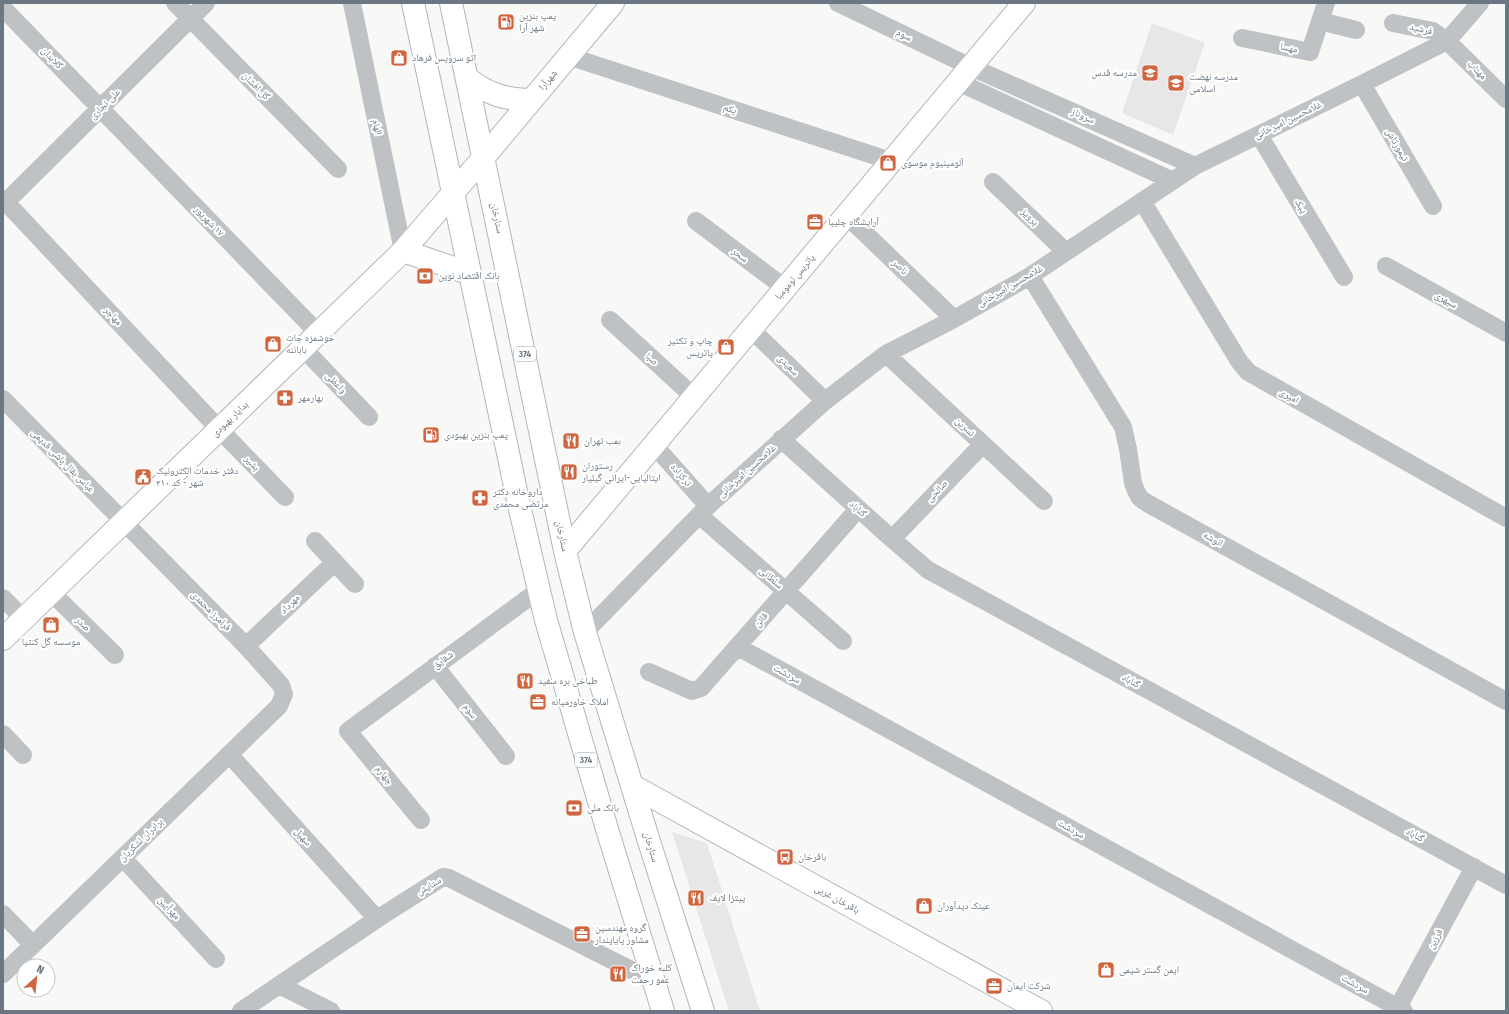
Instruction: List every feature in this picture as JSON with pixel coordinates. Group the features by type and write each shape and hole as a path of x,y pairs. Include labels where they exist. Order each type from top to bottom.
{"main road":[{"name":"374","path":"413,3 469,273 519,505 539,590 582,746 663,1011"},
{"name":"ستارخان","path":"451,3 565,551 585,632 703,1011"},
{"name":"شهرآرا","path":"452,193 613,3"},
{"name":"پاتریس لومومبا","path":"565,551 1024,3"},
{"path":"467,78 477,86 494,95 508,99 531,100"},
{"name":"بدایار بهبودی","path":"3,639 403,251 452,193"},
{"path":"403,251 469,273"},
{"name":"باقرخان غربی","path":"633,786 1041,1011"}],"street":[{"name":"گل افشان","path":"175,3 338,169"},
{"name":"علی نجاری","path":"4,202 206,3"},
{"name":"الهام","path":"352,3 403,251"},
{"name":"سوم","path":"838,3 964,74"},
{"name":"مهسا","path":"1242,38 1310,52 1326,3"},
{"name":"غلامحسین امیرخانی","path":"585,632 703,511 824,402 886,354 954,319 1030,276 1195,166 1447,41 1480,3"},
{"name":"گلابدان","path":"3,8 100,108"},
{"path":"1320,20 1356,30"},
{"name":"فرشید","path":"1393,23 1433,31 1447,41"},
{"name":"مهتاب","path":"1447,41 1506,99"},
{"name":"یکم","path":"568,56 891,161"},
{"name":"سروناز","path":"964,74 1066,109 1195,166"},
{"name":"سروناز","path":"964,74 1066,131 1173,181"},
{"name":"تیمورتاش","path":"1362,84 1433,206"},
{"name":"١٧ شهریور","path":"100,108 310,341"},
{"path":"1066,109 1066,131"},
{"path":"1066,131 1082,116"},
{"name":"پیک","path":"1259,135 1344,277"},
{"name":"پرویز","path":"994,182 1066,252"},
{"name":"امیری","path":"1142,201 1235,354 1248,372 1506,518"},
{"name":"مهاجر","path":"4,202 219,429"},
{"name":"ناصر","path":"846,215 954,319"},
{"name":"سحر","path":"696,221 785,288"},
{"name":"سپهری","path":"1386,266 1506,333"},
{"name":"انوشه","path":"1030,276 1123,427 1133,483 1140,498 1506,702"},
{"name":"صبا","path":"610,320 694,397"},
{"name":"سعیدی","path":"751,329 824,402"},
{"name":"واعظی","path":"310,341 369,417"},
{"name":"نسرین","path":"886,354 1044,501"},
{"name":"عباس بقال باشی قدیمی","path":"3,399 124,522"},
{"name":"بشیر","path":"219,429 285,497"},
{"name":"گناباد","path":"781,440 928,570 1506,885"},
{"name":"صالحی","path":"892,539 983,444"},
{"name":"ترکزاده","path":"654,445 703,511"},
{"name":"قائن","path":"649,672 692,691 701,688 858,509"},
{"name":"سلطانی","path":"703,511 786,592 843,641"},
{"name":"فرامرز محمدی","path":"124,522 246,646 283,689 284,694 279,706"},
{"path":"315,541 355,584"},
{"name":"مهرداد","path":"246,646 335,562"},
{"name":"شقایق","path":"348,731 539,590"},
{"name":"صدر","path":"51,592 115,655"},
{"path":"3,598 24,619"},
{"name":"سردشت","path":"738,647 1400,1010"},
{"name":"سوم","path":"435,666 506,756"},
{"name":"برادران لشکریان","path":"3,974 279,706"},
{"name":"چهارم","path":"348,731 421,820"},
{"path":"3,734 23,755"},
{"name":"سهیل","path":"229,754 377,919"},
{"name":"مهرآیین","path":"123,858 216,959"},
{"name":"فرزین","path":"1400,1010 1474,867"},
{"name":"ستایش","path":"241,1011 440,878 449,878 653,981"},
{"path":"3,914 33,945"},
{"path":"279,986 331,1011"}],"shaded area":[{"path":"1152,23 1205,43 1173,135 1122,113"},
{"path":"672,832 707,843 760,1011 729,1011"}],"place":[{"name":"پمپ بنزین شهر آرا","path":"506,22"},
{"name":"اتو سرویس فرهاد","path":"399,58"},
{"name":"مدرسه قدس","path":"1150,73"},
{"name":"مدرسه نهضت اسلامی","path":"1176,83"},
{"name":"آلومینیوم موسوی","path":"888,163"},
{"name":"آرایشگاه چلیپا","path":"815,222"},
{"name":"بانک اقتصاد نوین","path":"425,276"},
{"name":"خوشمزه جات باباننه","path":"273,344"},
{"name":"چاپ و تکثیر پاتریس","path":"726,347"},
{"name":"بهارمهر","path":"285,398"},
{"name":"پمپ بنزین بهبودی","path":"431,435"},
{"name":"بمب تهران","path":"571,441"},
{"name":"رستوران ایتالیایی-ایرانی گیلیار","path":"569,472"},
{"name":"دفتر خدمات الکترونیک شهر - کد ۲۱۰","path":"143,477"},
{"name":"داروخانه دکتر مرتضی محمدی","path":"480,498"},
{"name":"موسسه گل کنتیا","path":"51,625"},
{"name":"طباخی بره سفید","path":"525,681"},
{"name":"املاک خاورمیانه","path":"538,702"},
{"name":"بانک ملی","path":"574,808"},
{"name":"باقرخان","path":"785,857"},
{"name":"پیتزا لایف","path":"696,898"},
{"name":"عینک دیدآوران","path":"924,906"},
{"name":"گروه مهندسین مشاور پایاپندار","path":"582,934"},
{"name":"ایمن گستر شیمی","path":"1106,970"},
{"name":"کلبه خوراک عمو رحمت","path":"618,974"},
{"name":"شرکت ایمان","path":"994,986"}]}
